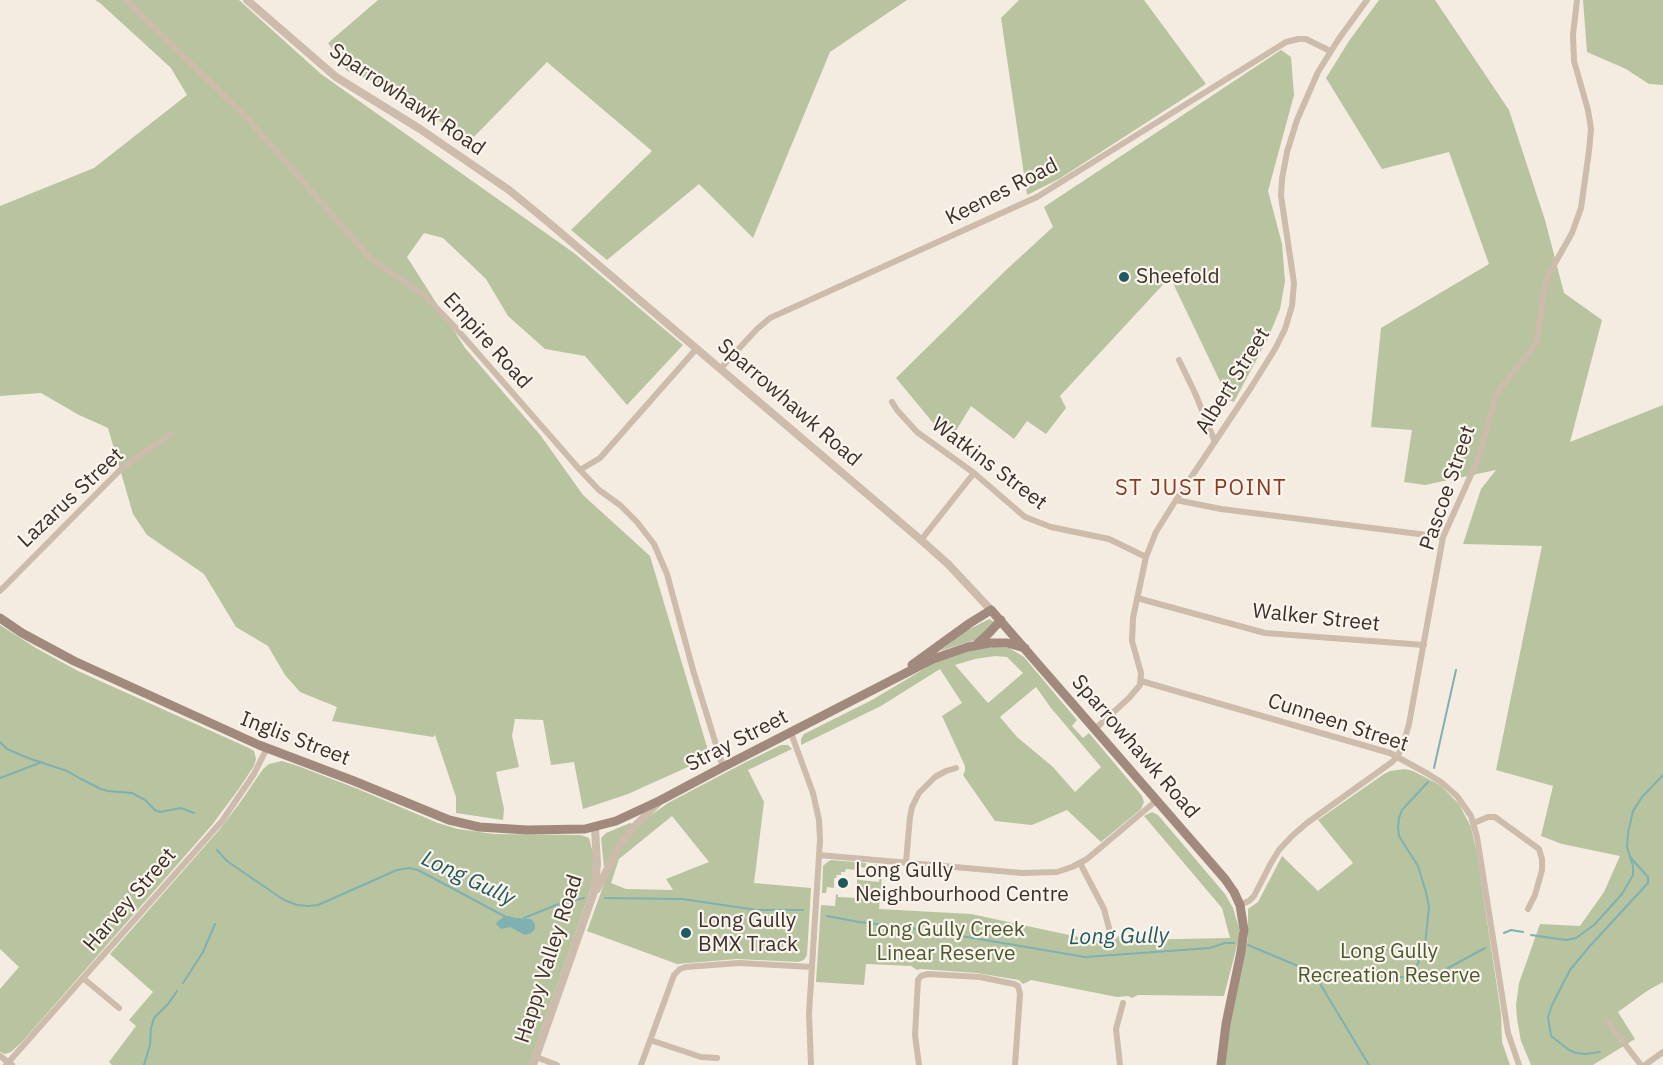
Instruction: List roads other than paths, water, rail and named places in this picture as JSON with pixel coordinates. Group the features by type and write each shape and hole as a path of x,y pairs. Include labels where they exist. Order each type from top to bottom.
{"main road":[{"name":"Stray Street","path":"892,679 991,610"},
{"name":"Sparrowhawk Road","path":"991,610 1225,879 1240,905"},
{"name":"Inglis Street","path":"0,618 74,662 202,721 354,781 425,812 479,827 519,830 595,828"},
{"path":"975,645 1000,620"},
{"name":"Stray Street","path":"595,828 659,801 933,659 975,645 1002,642 1025,648"},
{"path":"1221,1065 1227,1013 1243,941 1244,922 1240,905"}],"street":[{"name":"Empire Road","path":"126,0 249,120 371,259 418,291 441,313 580,470 637,522 654,544 668,574 693,670 723,767"},
{"name":"Sparrowhawk Road","path":"247,0 336,77 393,111 516,196 549,222 921,540 948,564 991,610"},
{"name":"Albert Street","path":"1141,681 1132,641 1133,618 1146,557 1156,532 1269,359 1289,317 1294,283 1282,205 1282,172 1297,120 1310,89 1330,51 1367,0"},
{"name":"Pascoe Street","path":"1397,757 1410,724 1443,537 1479,457 1496,395 1537,342 1547,280 1579,216 1591,129 1574,61 1573,34 1577,0"},
{"name":"Keenes Road","path":"721,368 770,318 1037,197 1286,42 1306,39 1330,51"},
{"path":"580,470 600,458 697,348"},
{"path":"1179,360 1215,442"},
{"name":"Watkins Street","path":"892,402 917,432 974,473 1017,512 1051,527 1109,539 1146,557"},
{"name":"Lazarus Street","path":"0,591 121,469 170,434"},
{"path":"921,540 974,473"},
{"path":"1176,500 1221,509 1443,537"},
{"name":"Walker Street","path":"1137,598 1265,633 1424,645"},
{"path":"1095,729 1133,694 1141,681"},
{"name":"Cunneen Street","path":"1141,681 1370,746 1397,757 1428,774 1450,789 1463,802 1474,823 1482,858 1508,1033 1519,1065"},
{"path":"791,733 816,803 819,820 809,1028 811,1065"},
{"name":"Harvey Street","path":"9,1064 222,820 254,774 267,748"},
{"path":"1240,905 1250,901 1254,896 1279,850 1292,836 1306,823 1397,757"},
{"path":"906,862 910,817 919,793 935,777 956,768"},
{"path":"819,855 1040,873 1065,870 1094,854 1158,800"},
{"path":"593,898 620,845 659,801"},
{"path":"1474,823 1488,817 1495,817 1539,849 1542,870 1535,895 1528,909"},
{"name":"Happy Valley Road","path":"535,1061 593,898 597,864 595,828"},
{"path":"1080,863 1104,909 1110,932"},
{"path":"641,1065 674,975 680,969 739,963 812,967"},
{"path":"919,1065 915,1047 918,980 922,975 928,974 980,977 1019,987 1015,1065"},
{"path":"83,978 119,1008"},
{"path":"1120,1065 1116,1029 1123,1003"},
{"path":"1607,1021 1643,1065 1663,1052"},
{"path":"650,1040 697,1056 717,1058"},
{"path":"0,1056 9,1064"},
{"path":"535,1061 557,1065"}],"water":[{"path":"509,916 531,919 535,924 535,929 525,935 510,927 501,929 496,924"}],"waterway":[{"path":"1434,768 1456,670"},
{"name":"Long Gully","path":"0,742 7,749 67,771 101,789 132,793 160,812 181,808 194,813"},
{"path":"0,778 42,762"},
{"path":"1531,935 1566,940 1576,938 1594,925 1622,894 1633,875 1633,866 1627,847 1633,811 1642,797 1663,775"},
{"path":"1406,977 1416,967 1425,945 1429,907 1418,866 1399,836 1399,818 1402,810 1428,782"},
{"name":"Long Gully","path":"217,850 227,861 256,881 284,900 297,905 318,905 397,870 409,868 418,870 506,917"},
{"path":"1600,1052 1586,1054 1569,1050 1551,1036 1548,1017 1570,970 1648,883 1648,877 1630,857"},
{"name":"Long Gully","path":"524,918 561,903 584,898"},
{"name":"Long Gully","path":"605,898 682,899 757,910 803,910"},
{"name":"Long Gully","path":"827,916 1085,957 1210,948 1225,943 1234,943"},
{"path":"183,983 203,952 215,924"},
{"path":"1504,933 1511,930 1523,932"},
{"name":"Long Gully","path":"1248,945 1310,971 1316,977 1369,1065"},
{"path":"1318,978 1432,976 1485,948"},
{"path":"144,1065 154,1018 177,991"}],"place":[{"name":"Sheefold","path":"1124,277"},
{"name":"Long Gully Neighbourhood Centre","path":"843,883"},
{"name":"Long Gully BMX Track","path":"686,933"}],"district":[{"name":"ST JUST POINT","path":"1201,489"}],"park label":[{"name":"Long Gully Creek Linear Reserve","path":"946,942"},
{"name":"Long Gully Recreation Reserve","path":"1389,964"}]}
